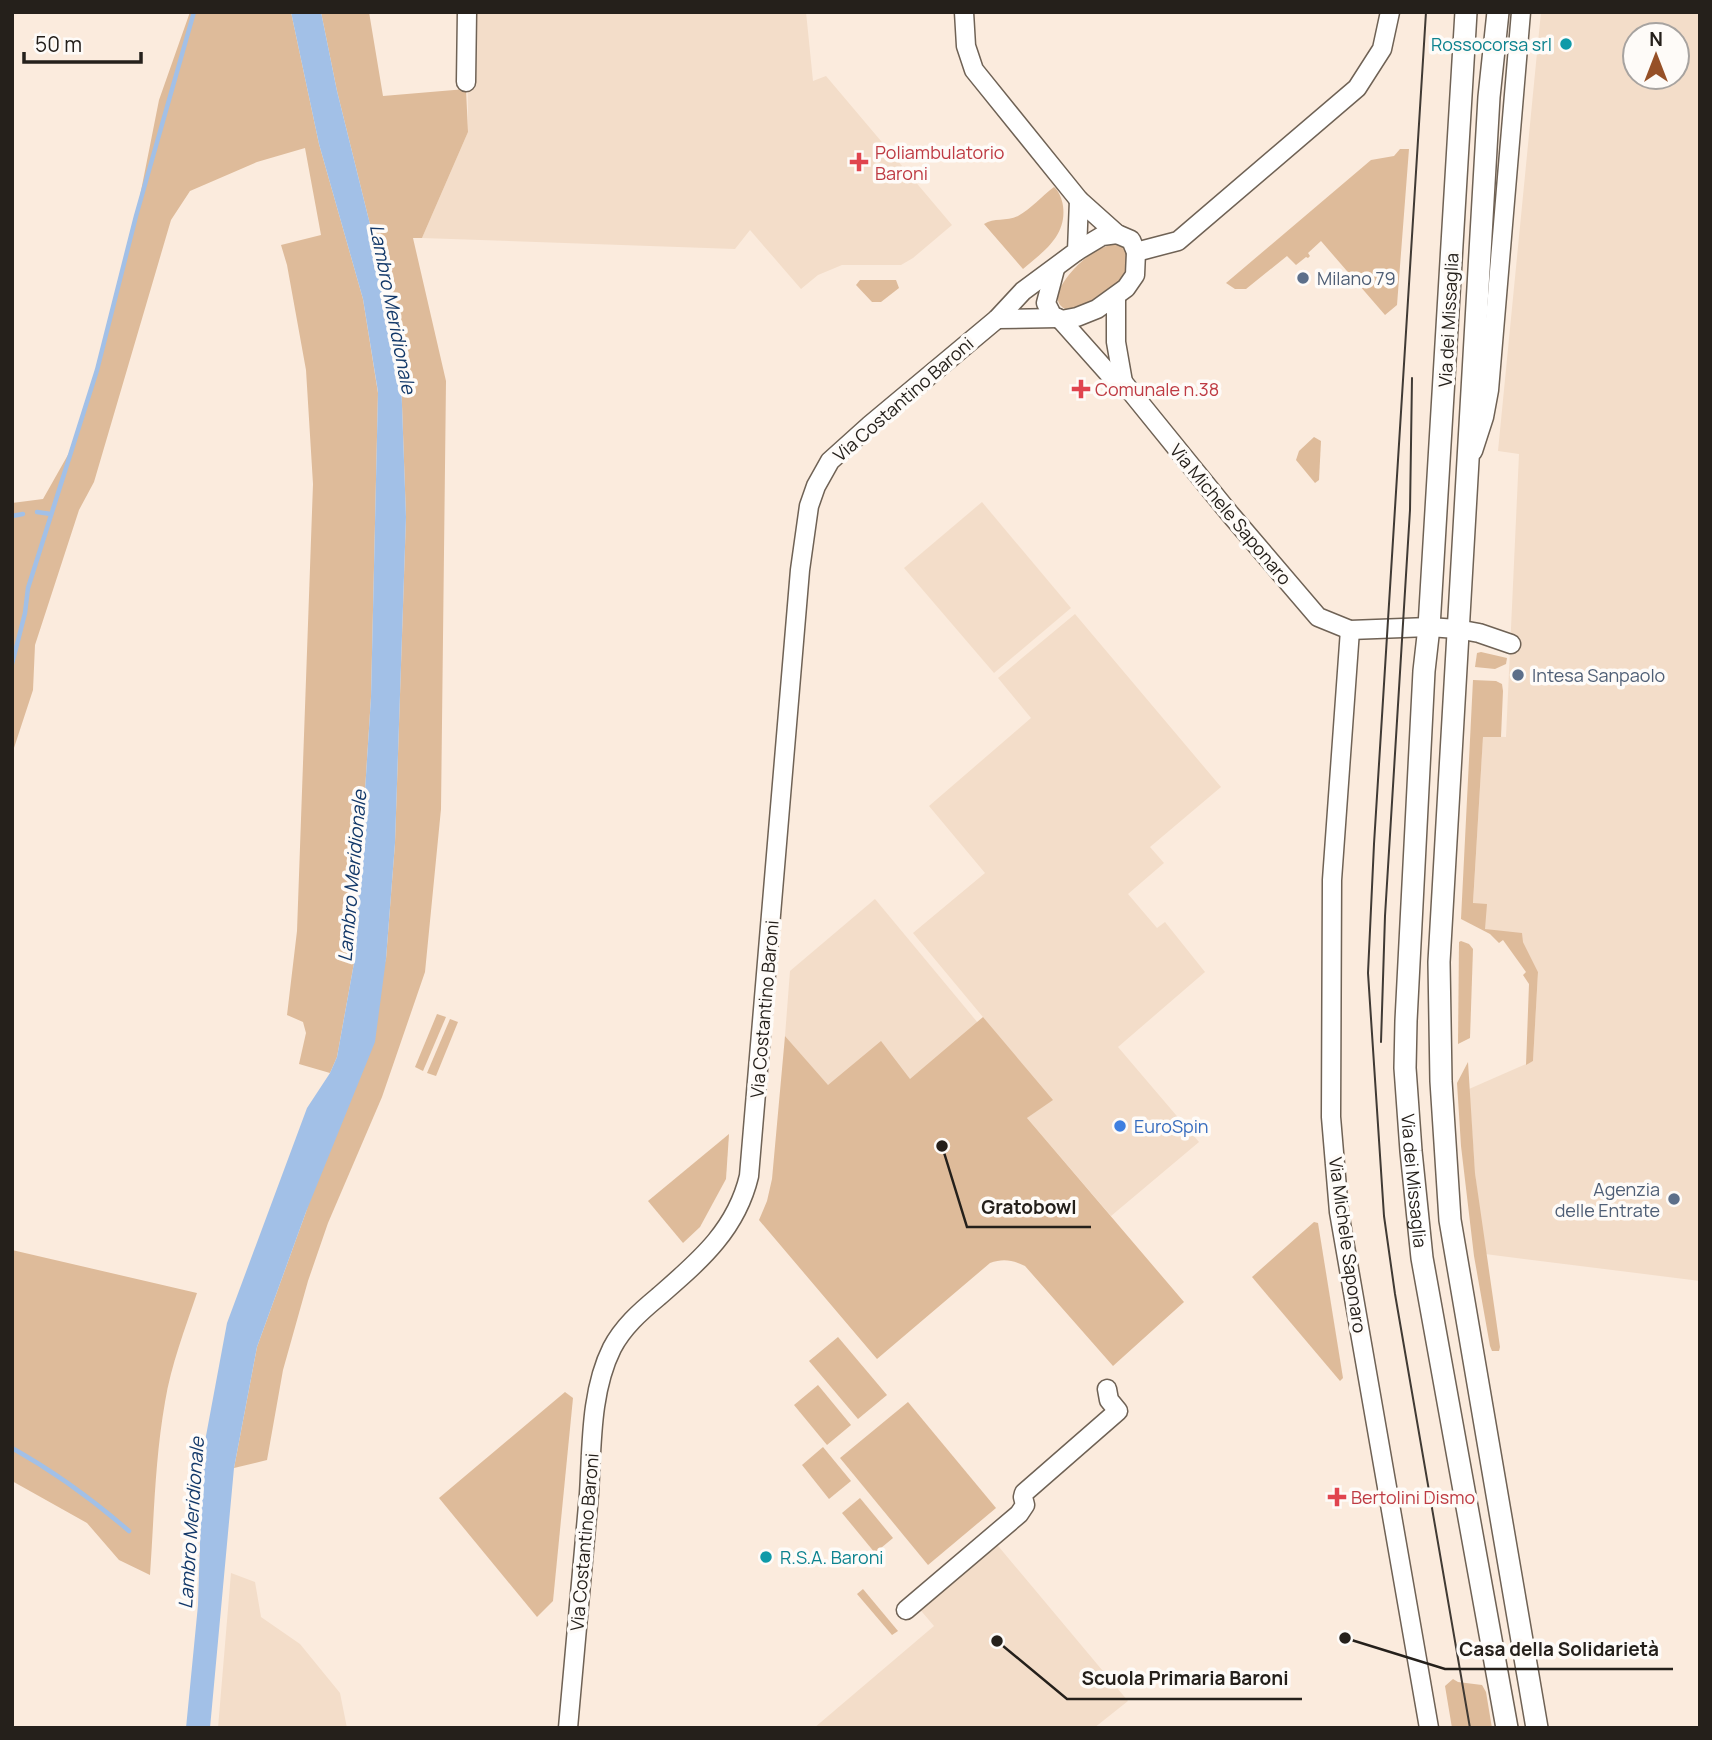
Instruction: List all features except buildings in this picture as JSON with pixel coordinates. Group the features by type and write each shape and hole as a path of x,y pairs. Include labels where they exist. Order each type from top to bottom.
{"main road":[{"name":"Via dei Missaglia","path":"1466,12 1429,627 1424,671 1405,1068 1410,1151 1422,1258 1507,1728"},
{"name":"Via dei Missaglia","path":"1498,12 1488,110 1439,962 1441,1081 1450,1220 1537,1728"}],"street":[{"path":"466,82 467,12"},
{"path":"964,12 966,46 974,70 1079,200 1117,234 1131,240 1136,252 1135,275 1116,296 1097,309 1077,317 1059,319 997,319"},
{"path":"1136,252 1178,240 1357,88 1382,49 1390,12"},
{"name":"Via dei Missaglia","path":"1469,461 1484,417 1489,390 1521,12"},
{"path":"1077,251 1079,200"},
{"name":"Via Costantino Baroni","path":"568,1728 592,1446 598,1394 606,1361 622,1331 637,1314 715,1245 733,1220 749,1176 800,570 809,506 816,486 830,461 997,319 1023,291 1077,251 1102,236 1117,234"},
{"path":"1055,269 1046,303 1052,315 1059,319"},
{"name":"Via Michele Saponaro","path":"1116,296 1116,341 1123,382"},
{"name":"Via Michele Saponaro","path":"1059,319 1110,375 1123,382 1318,617 1350,630 1429,627"},
{"path":"1429,627 1457,629 1511,644"},
{"name":"Via Michele Saponaro","path":"1350,630 1332,880 1331,1117 1339,1212 1429,1728"},
{"path":"905,1610 1019,1514 1025,1504 1024,1493 1118,1411 1109,1400 1107,1389"}],"shaded area":[{"path":"190,12 291,12 319,144 363,299 378,393 371,697 354,963 337,1057 330,1073 299,1064 306,1033 303,1022 287,1015 297,931 313,484 306,370 281,245 321,235 305,148 257,162 190,191 171,220 94,482 79,510 35,645 33,690 12,754 12,503 43,499 69,453 97,370 136,216 159,100"},
{"path":"321,12 369,12 383,96 466,89 468,132 422,238 413,238 446,381 441,809 425,972 382,1097 328,1223 308,1281 283,1370 267,1460 234,1468 257,1347 306,1212 386,959 395,843 406,517 401,377 387,293 337,91"},
{"path":"467,12 806,12 813,81 826,76 952,225 901,265 842,265 818,275 801,289 750,230 735,249 422,238 468,132"},
{"path":"1541,12 1700,12 1700,1281 1485,1254 1475,1173 1469,1089 1533,1061 1538,972 1523,942 1485,929 1473,904 1483,736 1506,737 1519,454 1498,451"},
{"path":"1400,149 1409,149 1397,305 1385,315 1321,241 1308,253 1308,258 1296,265 1287,256 1246,289 1235,289 1226,283 1371,160 1394,156"},
{"path":"1054,187 1063,203 1061,226 1052,242 1023,269 984,224 1018,216"},
{"path":"1123,243 1133,255 1117,285 1103,296 1072,311 1062,307 1058,301 1058,293 1068,277 1090,255"},
{"path":"860,280 896,280 899,288 881,302 872,302 856,285"},
{"path":"1314,437 1321,441 1319,480 1315,483 1296,460 1299,451"},
{"path":"982,502 1071,608 994,673 904,568"},
{"path":"1075,614 1221,787 1150,847 1164,863 1128,894 1157,928 1165,922 1205,972 1118,1047 1199,1142 1111,1216 1027,1118 1052,1100 913,933 985,873 929,806 1031,718 998,678"},
{"path":"1477,653 1507,658 1506,664 1495,669 1475,667"},
{"path":"1473,680 1496,681 1502,684 1503,691 1501,737 1483,737 1473,903 1487,904 1485,929 1522,933 1523,942 1538,972 1533,1061 1526,1065 1529,984 1523,975 1526,972 1503,940 1499,943 1490,934 1461,919"},
{"path":"875,899 978,1023 910,1080 828,1086 785,1036 790,971"},
{"path":"1459,942 1473,949 1470,1038 1458,1044"},
{"path":"437,1014 446,1017 423,1071 415,1067"},
{"path":"983,1017 1053,1100 1027,1118 1184,1302 1113,1366 1025,1266 1004,1260 990,1263 877,1359 759,1220 772,1179 785,1036 828,1085 881,1041 910,1079"},
{"path":"450,1019 458,1022 436,1076 427,1073"},
{"path":"1468,1062 1475,1173 1499,1351 1492,1351 1490,1346 1474,1256 1461,1146 1457,1083"},
{"path":"729,1134 726,1179 700,1227 683,1243 648,1201"},
{"path":"1314,1222 1318,1223 1343,1378 1340,1381 1252,1277"},
{"path":"12,1250 197,1293 165,1402 157,1466 150,1575 119,1560 87,1523 12,1481"},
{"path":"838,1337 887,1395 858,1419 809,1361"},
{"path":"818,1385 851,1425 827,1445 794,1405"},
{"path":"565,1392 573,1398 553,1601 537,1617 439,1498"},
{"path":"908,1402 996,1508 928,1565 840,1458"},
{"path":"823,1447 851,1481 829,1499 802,1465"},
{"path":"860,1498 893,1538 875,1553 842,1513"},
{"path":"994,1541 1128,1701 1094,1728 814,1728 934,1626 917,1606"},
{"path":"231,1573 255,1582 261,1617 300,1644 340,1693 347,1728 218,1728"},
{"path":"863,1589 898,1631 892,1635 857,1594"},
{"path":"1453,1679 1482,1685 1486,1692 1492,1728 1452,1728 1445,1686"}],"water":[{"path":"291,12 321,12 337,91 387,293 401,377 406,517 395,843 386,959 375,1042 306,1212 257,1347 234,1468 210,1728 186,1728 198,1605 203,1452 227,1323 307,1108 337,1057 354,963 371,697 378,392 363,299 319,144"}],"waterway":[{"path":"12,664 25,613 28,588 97,370 136,216 194,12"},
{"path":"37,512 51,514"},
{"path":"12,516 23,514"},
{"path":"12,1448 73,1487 129,1531"}],"tram line":[{"path":"1426,12 1368,973 1384,1216 1470,1728"},
{"path":"1381,1042 1385,916 1410,510 1412,378"}],"place":[{"name":"Rossocorsa srl","path":"1566,44"},
{"name":"Poliambulatorio Baroni","path":"859,162"},
{"name":"Milano 79","path":"1303,278"},
{"name":"Comunale n.38","path":"1081,389"},
{"name":"Intesa Sanpaolo","path":"1518,675"},
{"name":"EuroSpin","path":"1120,1126"},
{"name":"Gratobowl","path":"942,1146"},
{"name":"Agenzia delle Entrate","path":"1674,1199"},
{"name":"Bertolini Dismo","path":"1337,1497"},
{"name":"R.S.A. Baroni","path":"766,1557"},
{"name":"Casa della Solidarietà","path":"1345,1638"},
{"name":"Scuola Primaria Baroni","path":"997,1641"}],"water label":[{"name":"Lambro Meridionale","path":"393,309"},
{"name":"Lambro Meridionale","path":"352,876"},
{"name":"Lambro Meridionale","path":"191,1523"}]}
